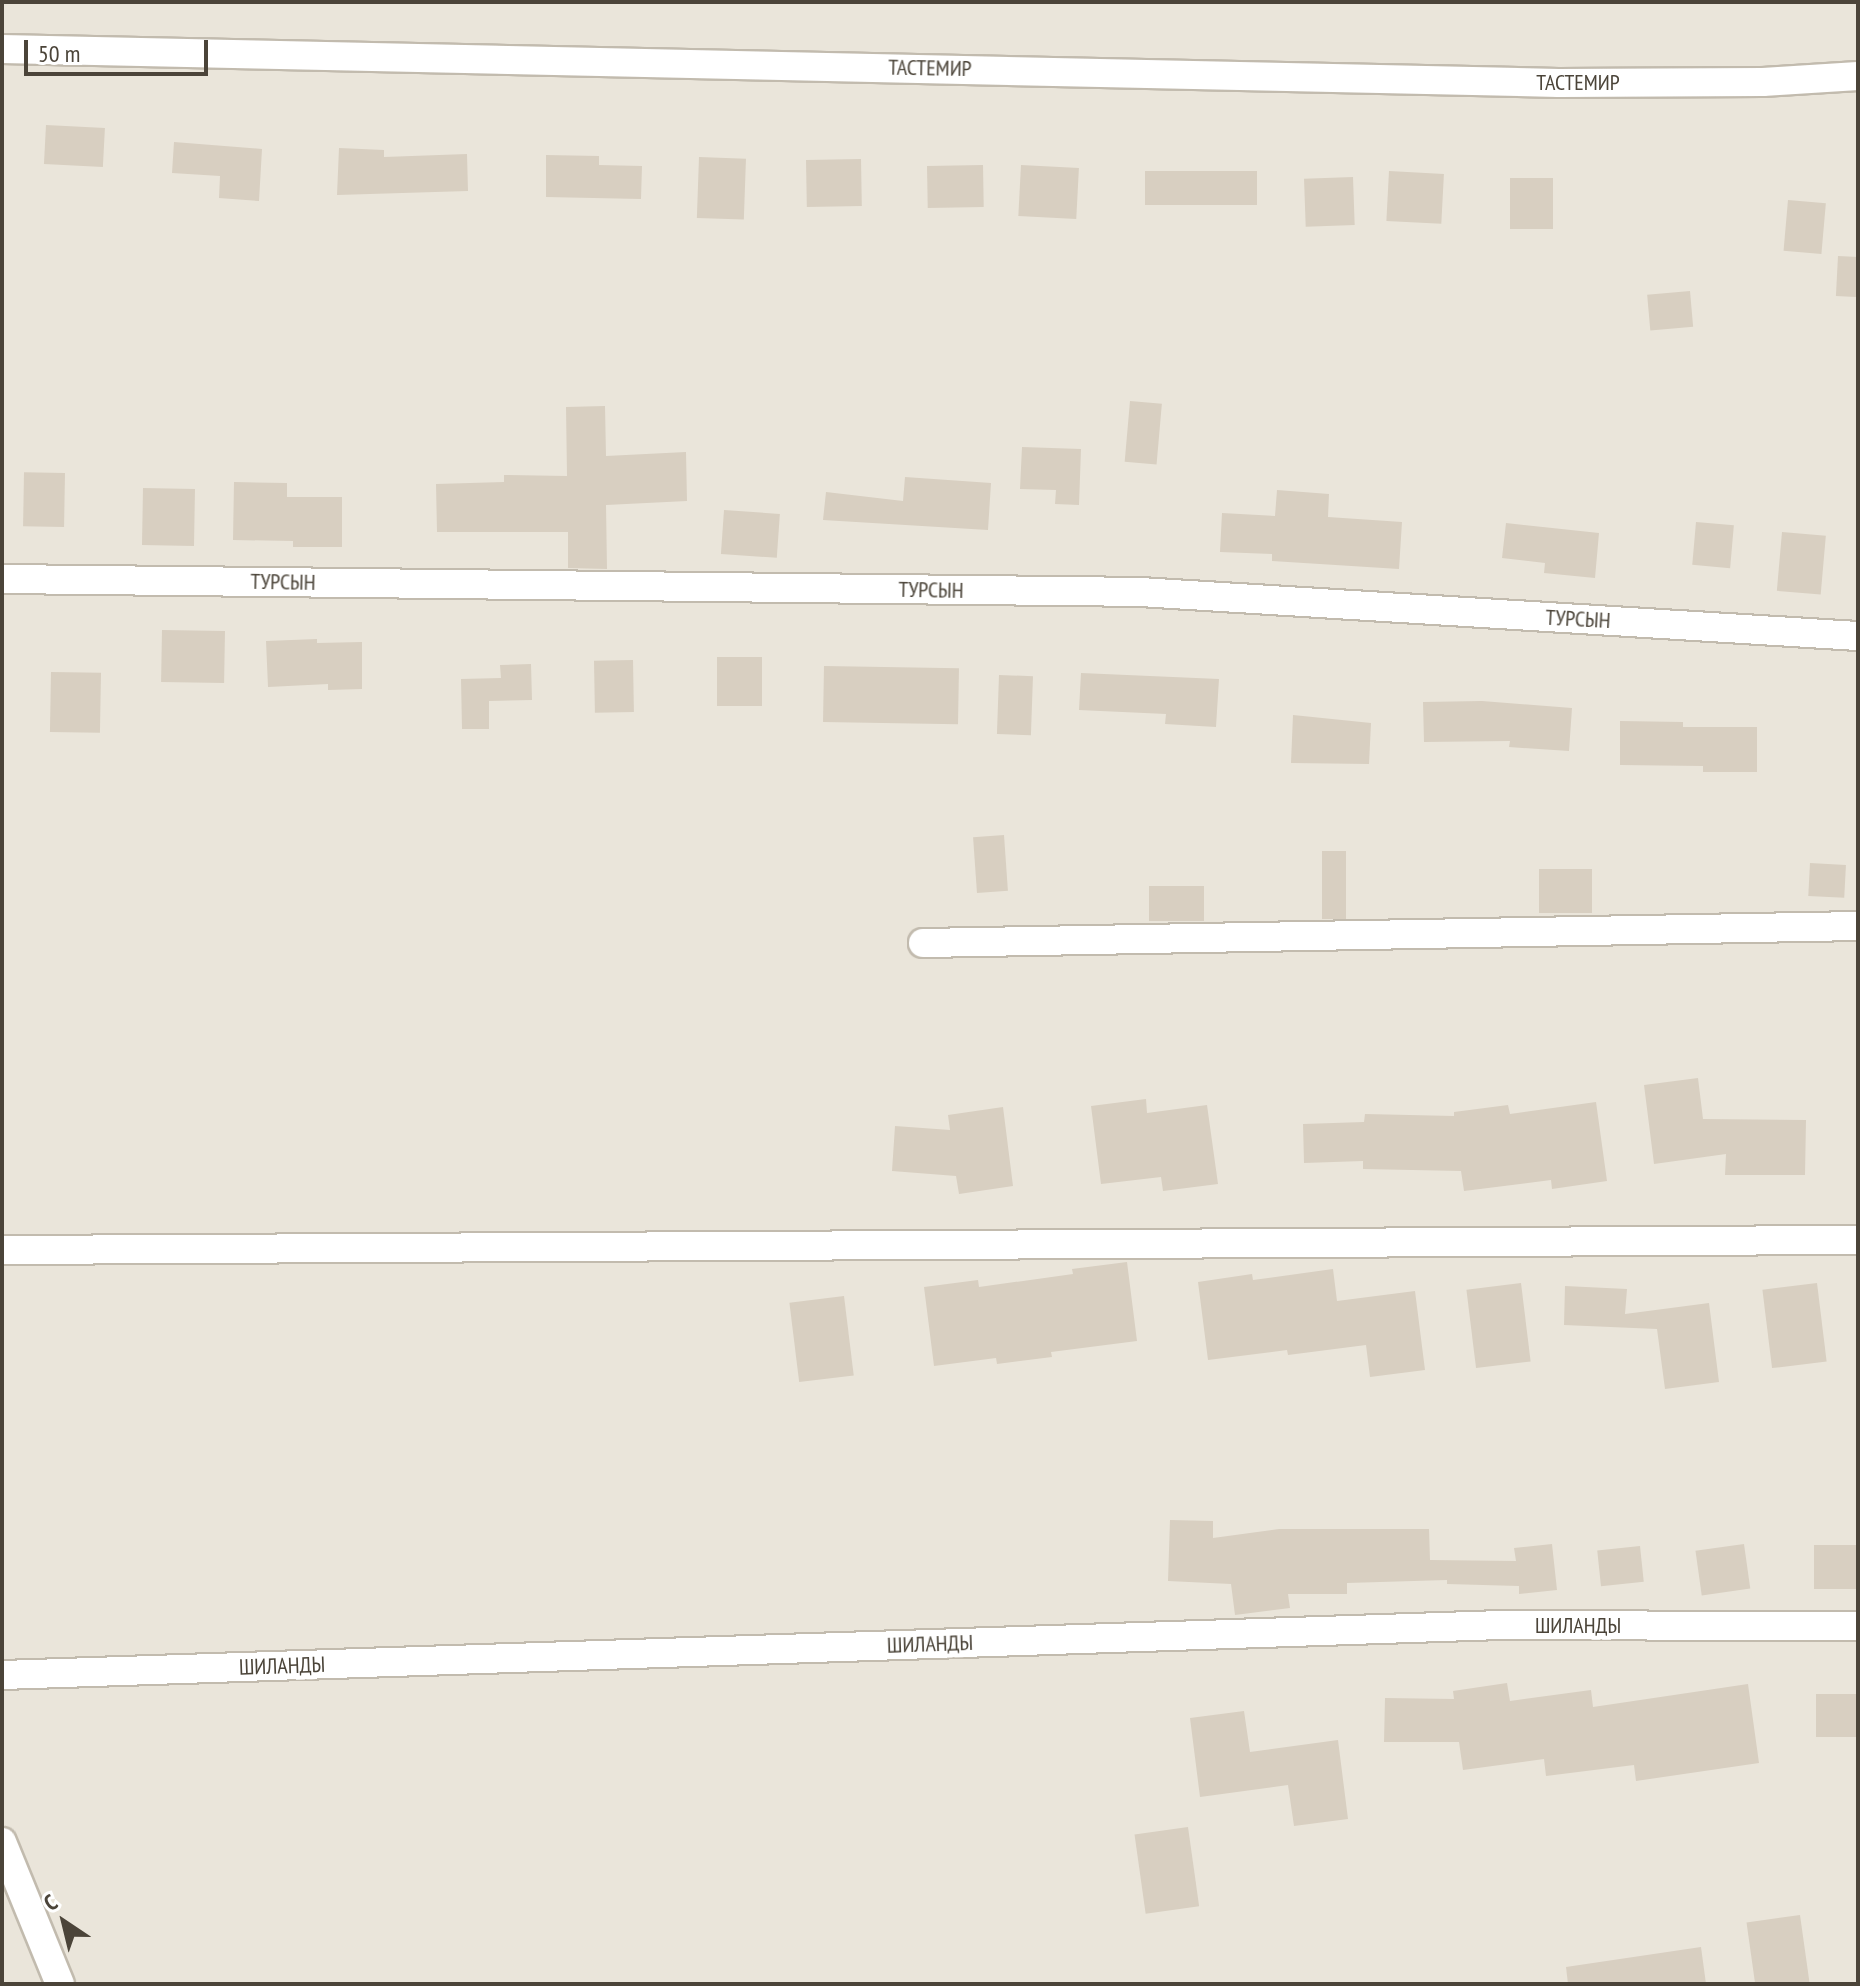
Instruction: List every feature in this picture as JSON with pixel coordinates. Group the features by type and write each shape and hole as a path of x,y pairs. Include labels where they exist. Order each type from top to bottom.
{"street":[{"name":"ТАСТЕМИР","path":"2,49 1559,83 1763,82 1858,76"},
{"name":"ТУРСЫН","path":"2,579 1140,592 1858,636"},
{"path":"923,943 1858,926"},
{"path":"2,1250 1858,1240"},
{"name":"ШИЛАНДЫ","path":"2,1675 1501,1625 1858,1626"},
{"path":"2,1842 60,1984"}],"shaded area":[{"path":"2,2 1858,2 1858,1984 2,1984"}],"building":[{"path":"46,125 105,128 103,167 44,164"},
{"path":"174,142 262,149 259,201 219,198 220,176 172,173"},
{"path":"339,148 384,150 384,157 467,154 468,191 337,195"},
{"path":"546,155 599,156 599,165 642,166 641,199 546,197"},
{"path":"699,157 746,159 744,220 697,218"},
{"path":"861,159 862,206 807,207 806,160"},
{"path":"983,165 984,207 928,208 927,166"},
{"path":"1021,165 1079,168 1076,219 1018,216"},
{"path":"1145,171 1257,171 1257,205 1145,205"},
{"path":"1389,171 1444,174 1441,224 1386,221"},
{"path":"1353,177 1355,225 1306,227 1304,179"},
{"path":"1510,178 1553,178 1553,229 1510,229"},
{"path":"1788,200 1826,203 1821,254 1784,251"},
{"path":"1838,256 1858,257 1856,297 1836,296"},
{"path":"1690,291 1693,327 1650,331 1647,295"},
{"path":"1130,401 1162,404 1157,465 1125,462"},
{"path":"605,406 606,456 686,452 687,501 606,505 607,569 568,568 568,532 437,532 436,484 504,482 504,475 567,476 566,407"},
{"path":"1022,447 1081,449 1079,505 1055,504 1056,490 1020,489"},
{"path":"24,472 65,473 64,527 23,526"},
{"path":"905,477 991,483 988,530 823,520 826,492 903,501"},
{"path":"234,482 287,483 287,497 342,497 342,547 293,547 293,541 233,540"},
{"path":"143,488 195,489 194,546 142,545"},
{"path":"1277,490 1329,494 1328,517 1402,522 1399,569 1272,561 1272,554 1220,552 1222,513 1275,516"},
{"path":"724,510 780,514 777,558 721,554"},
{"path":"1696,522 1734,525 1730,568 1692,565"},
{"path":"1506,523 1599,533 1595,578 1544,573 1545,563 1502,558"},
{"path":"1782,532 1826,536 1821,595 1777,591"},
{"path":"162,630 225,631 224,683 161,682"},
{"path":"317,639 317,643 362,642 362,689 328,690 328,684 268,687 266,641"},
{"path":"717,657 762,657 762,706 717,706"},
{"path":"633,660 634,712 595,713 594,661"},
{"path":"531,664 532,700 489,701 489,729 462,729 461,679 501,678 500,665"},
{"path":"824,666 959,668 958,724 823,722"},
{"path":"51,672 101,673 100,733 50,732"},
{"path":"1081,673 1219,679 1216,727 1165,724 1166,714 1079,710"},
{"path":"999,675 1033,676 1031,735 997,734"},
{"path":"1482,701 1572,708 1569,751 1509,747 1510,741 1424,742 1423,702"},
{"path":"1293,715 1371,723 1369,764 1291,763"},
{"path":"1620,721 1683,722 1683,727 1757,727 1757,772 1703,772 1703,766 1620,765"},
{"path":"1004,835 1008,891 977,893 973,837"},
{"path":"1322,851 1346,851 1346,919 1322,919"},
{"path":"1810,863 1846,865 1844,898 1808,896"},
{"path":"1539,869 1592,869 1592,913 1539,913"},
{"path":"1149,886 1204,886 1204,921 1149,921"},
{"path":"1698,1078 1703,1119 1806,1120 1805,1175 1725,1175 1726,1154 1654,1164 1644,1085"},
{"path":"1146,1099 1147,1113 1207,1105 1218,1184 1163,1191 1161,1177 1101,1184 1091,1106"},
{"path":"1596,1102 1607,1181 1552,1189 1551,1180 1464,1191 1461,1171 1363,1169 1363,1161 1304,1163 1303,1124 1364,1122 1365,1114 1454,1116 1454,1112 1508,1105 1510,1114"},
{"path":"1003,1107 1013,1186 959,1194 956,1176 892,1171 895,1126 950,1130 948,1115"},
{"path":"1127,1262 1137,1341 1051,1352 1052,1357 997,1364 996,1358 934,1366 924,1287 978,1280 979,1287 1073,1274 1072,1269"},
{"path":"1333,1269 1337,1301 1415,1291 1425,1370 1370,1377 1366,1345 1288,1355 1287,1350 1208,1360 1198,1282 1252,1274 1253,1280"},
{"path":"1521,1283 1531,1361 1476,1368 1466,1290"},
{"path":"1817,1283 1827,1361 1772,1368 1762,1290"},
{"path":"1565,1286 1627,1289 1625,1314 1709,1303 1719,1382 1665,1389 1657,1329 1564,1325"},
{"path":"844,1296 854,1375 799,1382 789,1303"},
{"path":"1170,1520 1213,1521 1213,1538 1279,1529 1429,1529 1430,1560 1516,1561 1514,1548 1552,1544 1557,1590 1519,1594 1519,1586 1447,1584 1447,1580 1347,1583 1347,1594 1288,1594 1290,1608 1235,1615 1231,1584 1168,1581"},
{"path":"1744,1544 1750,1589 1702,1595 1695,1551"},
{"path":"1814,1545 1858,1545 1858,1589 1814,1589"},
{"path":"1640,1546 1644,1582 1601,1586 1597,1550"},
{"path":"1507,1683 1510,1701 1591,1690 1593,1707 1748,1684 1759,1763 1636,1781 1634,1765 1546,1776 1544,1759 1463,1770 1459,1742 1384,1742 1385,1698 1454,1699 1453,1691"},
{"path":"1816,1694 1858,1694 1858,1737 1816,1737"},
{"path":"1244,1711 1250,1752 1338,1740 1348,1819 1294,1826 1288,1785 1200,1797 1190,1718"},
{"path":"1188,1827 1199,1906 1146,1914 1135,1835"},
{"path":"1800,1915 1810,1984 1755,1984 1747,1923"},
{"path":"1701,1947 1706,1984 1568,1984 1566,1967"}]}
